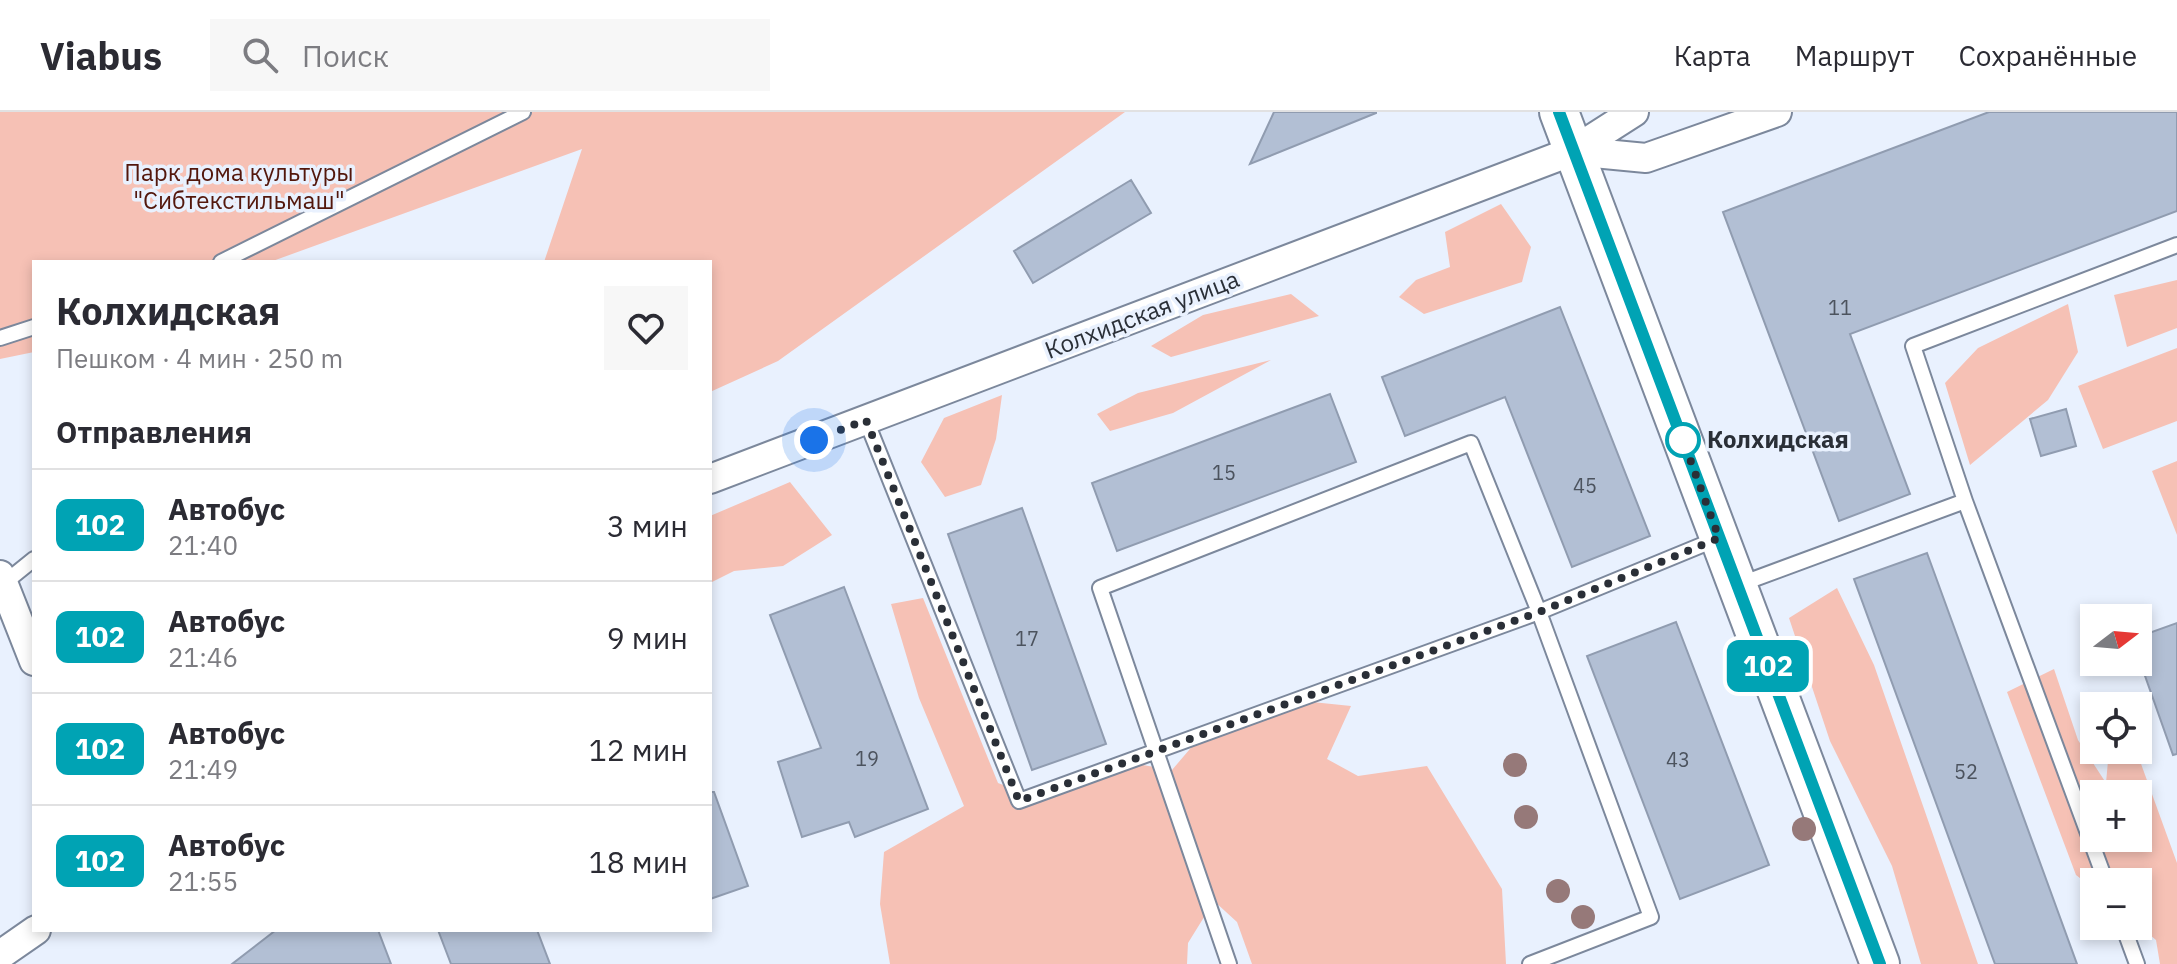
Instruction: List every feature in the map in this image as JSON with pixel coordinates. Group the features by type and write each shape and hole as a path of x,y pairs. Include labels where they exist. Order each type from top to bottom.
{"street":[{"path":"1559,112 1880,964"},
{"name":"Колхидская улица","path":"712,478 1573,151 1634,112"},
{"name":"Колхидская улица","path":"1573,151 1646,158 1777,112"},
{"path":"2,580 32,656"},
{"path":"0,955 33,932"}],"lane":[{"path":"225,260 523,112"},
{"path":"2101,868 1965,501 1913,346 2177,245"},
{"path":"0,338 32,328"},
{"path":"866,420 1019,801 1539,612 1719,538"},
{"path":"1229,964 1100,588 1471,443 1539,612 1651,917 1530,964"},
{"path":"1737,585 1965,501"},
{"path":"2,580 32,560"},
{"path":"2128,940 2137,964"}],"green space":[{"name":"Парк дома культуры \"Сибтекстильмаш\"","path":"0,112 1125,112 778,361 712,391 712,260 545,260 582,149 276,260 32,260 32,352 0,359"},
{"path":"1501,204 1531,247 1522,282 1424,314 1399,297 1416,280 1450,267 1445,232"},
{"path":"2177,280 2177,328 2127,347 2114,295"},
{"path":"1291,294 1319,316 1171,357 1151,346 1203,315"},
{"path":"2068,304 2078,352 2048,400 1970,465 1945,383 1978,348"},
{"path":"2177,348 2177,421 2103,449 2078,386"},
{"path":"1271,360 1173,413 1110,431 1097,414 1138,393"},
{"path":"1002,395 996,439 981,485 945,497 921,462 944,418"},
{"path":"2177,461 2177,535 2152,471"},
{"path":"790,482 832,535 783,566 734,571 712,582 712,515"},
{"path":"1837,588 1874,665 1978,964 1921,964 1892,866 1830,741 1789,618"},
{"path":"923,598 998,783 1032,796 1131,763 1172,770 1201,736 1283,699 1351,706 1327,759 1358,776 1427,766 1502,889 1506,964 1252,964 1237,922 1214,901 1188,943 1187,964 890,964 880,904 884,852 964,806 919,698 891,604"},
{"path":"2054,669 2080,743 2080,764 2094,764 2104,780 2080,780 2080,852 2152,852 2152,794 2177,863 2177,964 2160,964 2156,940 2152,937 2152,868 2080,868 2080,878 2076,875 2007,692"},
{"path":"2108,764 2141,764 2147,780 2106,780"}],"building":[{"path":"1274,112 1376,112 1376,113 1250,164"},
{"path":"1989,112 2177,112 2177,211 1850,334 1910,494 1839,521 1723,212"},
{"path":"1131,180 1151,213 1033,283 1014,251"},
{"path":"1560,307 1650,536 1572,567 1505,397 1405,436 1382,377"},
{"path":"1330,394 1356,462 1117,551 1092,483"},
{"path":"2066,409 2076,446 2041,456 2030,419"},
{"path":"1022,508 1106,744 1032,770 948,534"},
{"path":"1927,553 2077,964 1995,964 1854,579"},
{"path":"844,587 928,809 855,837 849,822 802,837 778,762 821,748 770,615"},
{"path":"1676,622 1769,865 1680,899 1587,656"},
{"path":"2177,623 2177,754 2173,755 2145,676 2152,676 2152,632"},
{"path":"712,792 714,792 748,886 712,898"},
{"path":"273,932 379,932 391,964 232,964"},
{"path":"439,932 538,932 550,964 451,964"}],"bus line":[{"name":"102","path":"1559,112 1880,964"}],"place":[{"name":"Колхидская","path":"1683,440"}],"route":[{"path":"814,440 866,420 1019,801 1539,612 1719,538 1683,440"}]}
